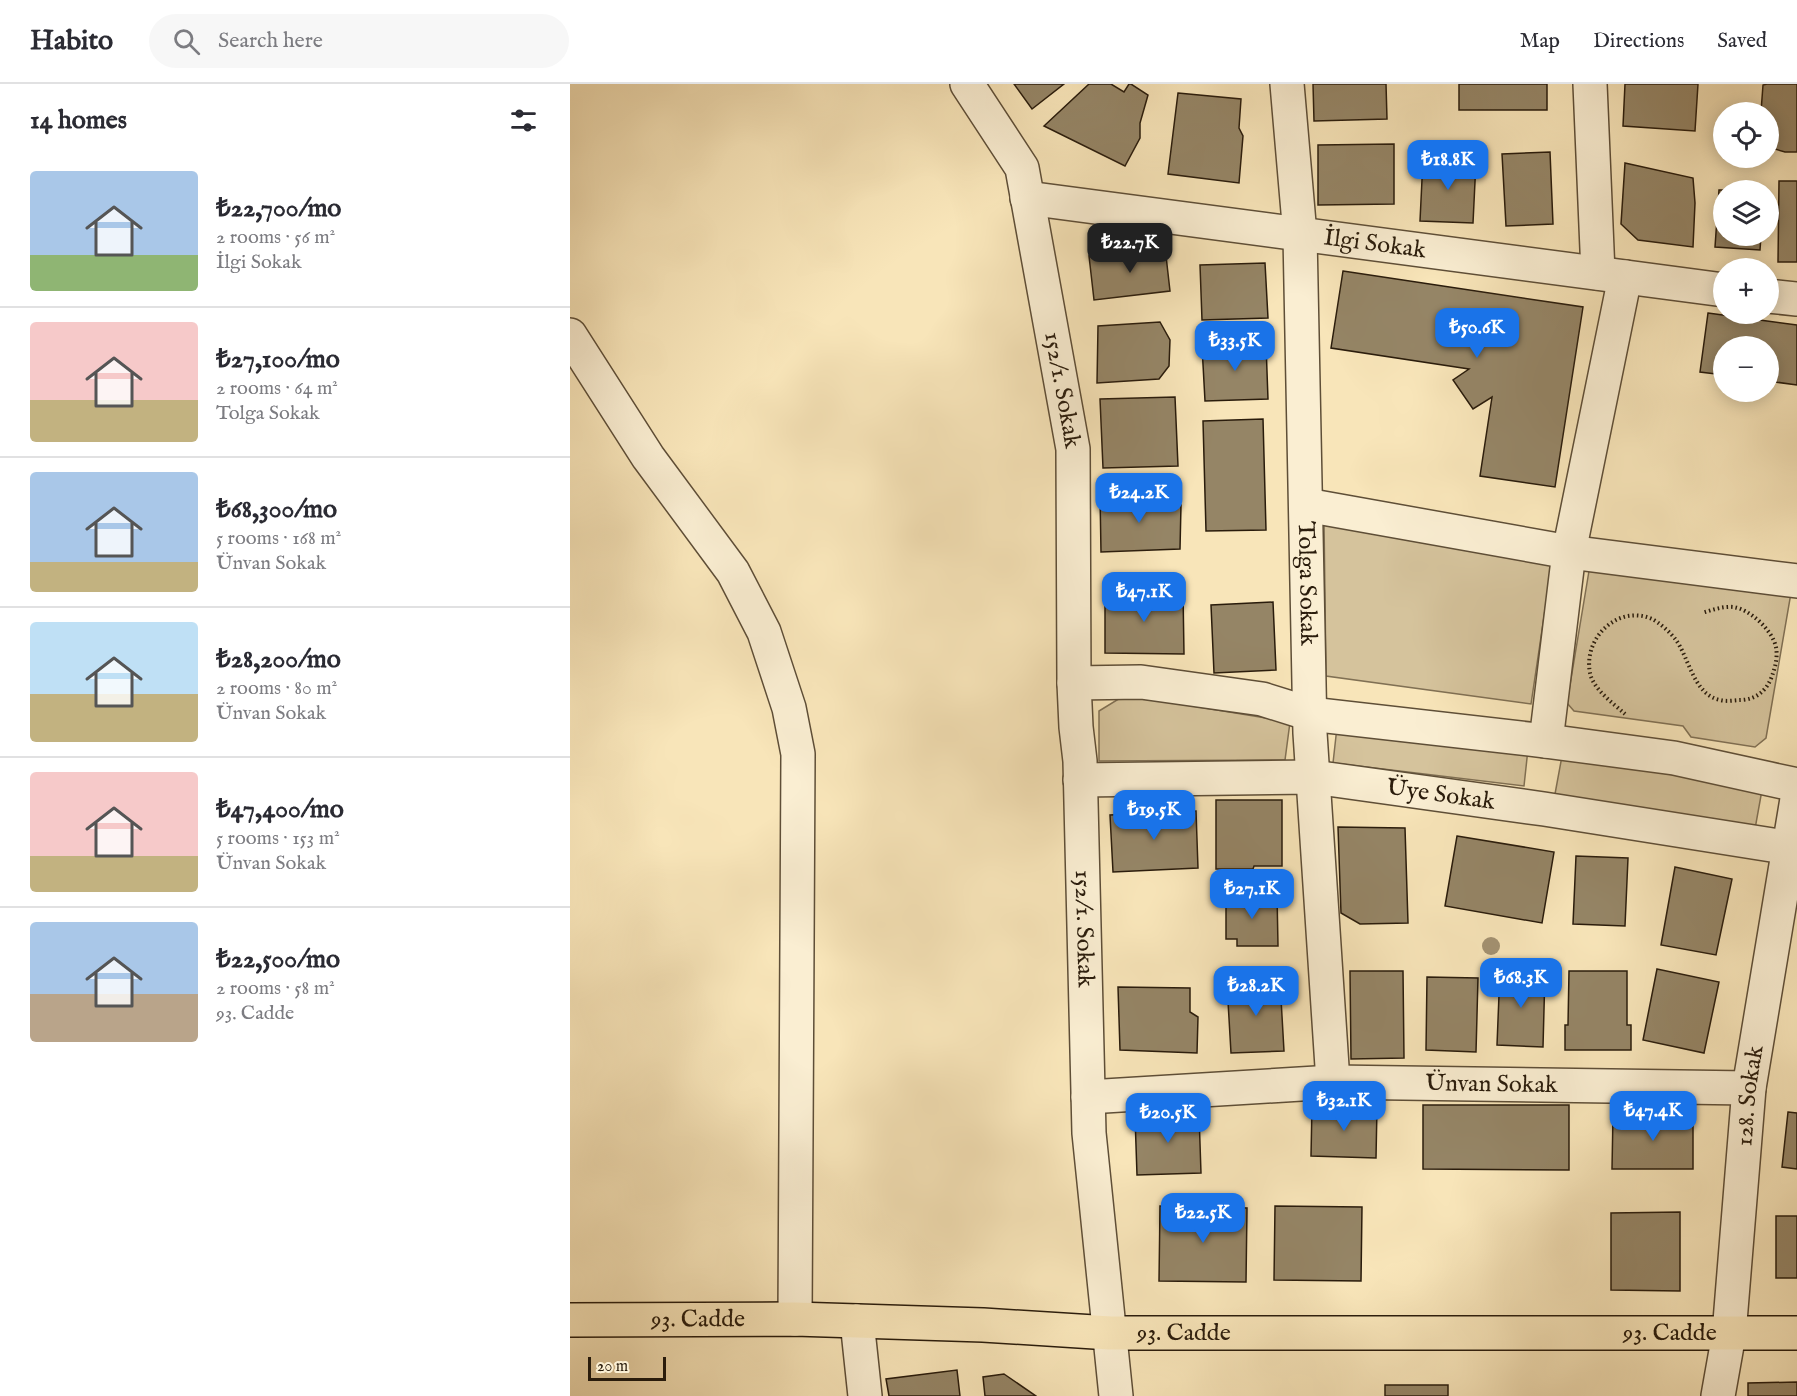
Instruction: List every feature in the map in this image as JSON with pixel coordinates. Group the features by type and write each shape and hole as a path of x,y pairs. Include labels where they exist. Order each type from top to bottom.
{"main road":[{"name":"93. Cadde","path":"570,1320 795,1319 983,1325 1110,1333 1797,1333"}],"street":[{"name":"152/1. Sokak","path":"967,84 1022,168 1073,449 1074,683 1080,780 1089,1133 1116,1396"},
{"name":"Tolga Sokak","path":"1287,84 1300,235 1310,714 1333,1082"},
{"path":"1546,741 1569,552 1612,275 1590,84"},
{"name":"İlgi Sokak","path":"1027,198 1713,289"},
{"path":"1779,298 1797,300"},
{"path":"570,336 648,457 733,572 764,632 789,708 798,754 795,1319"},
{"path":"1306,505 1569,552 1797,580"},
{"path":"1074,683 1141,682 1262,699 1310,714 1674,758 1797,785"},
{"name":"Üye Sokak","path":"1080,780 1313,777 1544,809 1793,848"},
{"name":"128. Sokak","path":"1718,1396 1729,1334 1749,1088 1793,848 1797,799"},
{"name":"Ünvan Sokak","path":"1088,1097 1333,1082 1749,1088"},
{"path":"857,1321 865,1396"}],"path":[{"path":"1625,714 1598,688 1590,674 1590,655 1594,640 1604,627 1621,618 1637,615 1652,619 1676,640 1702,689 1710,697 1721,701 1752,699 1763,692 1776,666 1777,652 1773,639 1760,621 1734,607 1702,613"}],"shaded area":[{"path":"1324,520 1552,563 1531,704 1326,676"},
{"path":"1590,565 1791,593 1766,738 1755,747 1691,737 1683,726 1574,711 1567,703"},
{"path":"1125,695 1290,722 1285,760 1099,761 1099,711"},
{"path":"1337,727 1528,749 1524,786 1333,763"},
{"path":"1562,756 1762,790 1755,829 1555,794"}],"building":[{"path":"1014,84 1064,84 1032,109"},
{"path":"1089,84 1111,84 1124,92 1131,84 1148,95 1140,123 1140,138 1125,166 1044,126"},
{"path":"1313,84 1386,84 1387,119 1314,121"},
{"path":"1459,84 1547,84 1547,110 1459,110"},
{"path":"1625,84 1698,84 1695,131 1623,126"},
{"path":"1797,84 1797,152 1779,150 1779,102 1762,102 1763,85"},
{"path":"1178,93 1241,99 1239,128 1243,136 1239,183 1168,174"},
{"path":"1394,144 1394,204 1318,205 1318,145"},
{"path":"1550,152 1553,224 1506,226 1502,154"},
{"path":"1423,159 1476,161 1473,223 1420,221"},
{"path":"1625,163 1693,178 1695,203 1693,247 1638,240 1621,224"},
{"path":"1779,181 1797,181 1797,262 1779,262"},
{"path":"1715,246 1760,246 1760,250"},
{"path":"1165,247 1170,291 1094,300 1089,256"},
{"path":"1265,263 1268,318 1202,320 1200,265"},
{"path":"1343,271 1583,307 1555,487 1480,476 1492,397 1473,409 1453,380 1469,369 1331,348"},
{"path":"1708,313 1713,314 1713,324 1779,323 1797,325 1797,385 1779,383 1779,336 1713,336 1713,374 1700,372"},
{"path":"1160,322 1170,340 1169,366 1159,379 1097,383 1098,326"},
{"path":"1266,344 1268,399 1205,401 1202,346"},
{"path":"1175,397 1178,466 1103,468 1100,399"},
{"path":"1263,419 1266,530 1206,531 1203,421"},
{"path":"1100,494 1155,498 1163,504 1181,505 1180,549 1101,552"},
{"path":"1105,592 1183,592 1184,654 1105,653"},
{"path":"1273,602 1276,670 1214,673 1211,605"},
{"path":"1216,800 1282,800 1282,866 1216,869"},
{"path":"1196,811 1198,868 1113,872 1110,815"},
{"path":"1338,827 1405,828 1408,923 1360,924 1341,913"},
{"path":"1457,836 1554,852 1542,923 1445,906"},
{"path":"1576,856 1628,858 1625,926 1573,924"},
{"path":"1675,867 1732,879 1716,955 1661,945"},
{"path":"1277,894 1278,946 1237,946 1237,939 1226,939 1226,895"},
{"path":"1657,969 1719,982 1704,1053 1643,1040"},
{"path":"1500,970 1545,972 1543,1047 1497,1045"},
{"path":"1350,971 1403,971 1404,1058 1351,1059"},
{"path":"1569,971 1627,971 1627,1025 1631,1025 1631,1050 1565,1050"},
{"path":"1427,977 1478,978 1476,1052 1426,1050"},
{"path":"1280,981 1284,1051 1231,1053 1227,984"},
{"path":"1118,987 1190,988 1190,1012 1198,1017 1197,1053 1120,1050"},
{"path":"1423,1105 1569,1105 1569,1170 1423,1169"},
{"path":"1312,1106 1377,1107 1376,1158 1311,1156"},
{"path":"1788,1112 1797,1113 1797,1169 1782,1167"},
{"path":"1199,1114 1201,1173 1137,1175 1135,1116"},
{"path":"1613,1115 1693,1116 1693,1169 1612,1169"},
{"path":"1160,1206 1247,1208 1246,1282 1159,1281"},
{"path":"1275,1206 1362,1207 1361,1281 1274,1280"},
{"path":"1680,1212 1680,1291 1611,1290 1611,1213"},
{"path":"1776,1216 1797,1216 1797,1278 1776,1278"},
{"path":"957,1370 960,1396 889,1396 886,1379"},
{"path":"1004,1374 1036,1396 985,1396 983,1377"},
{"path":"1797,1382 1797,1396 1748,1396 1748,1383"},
{"path":"1385,1385 1448,1385 1448,1396 1385,1396"}]}
